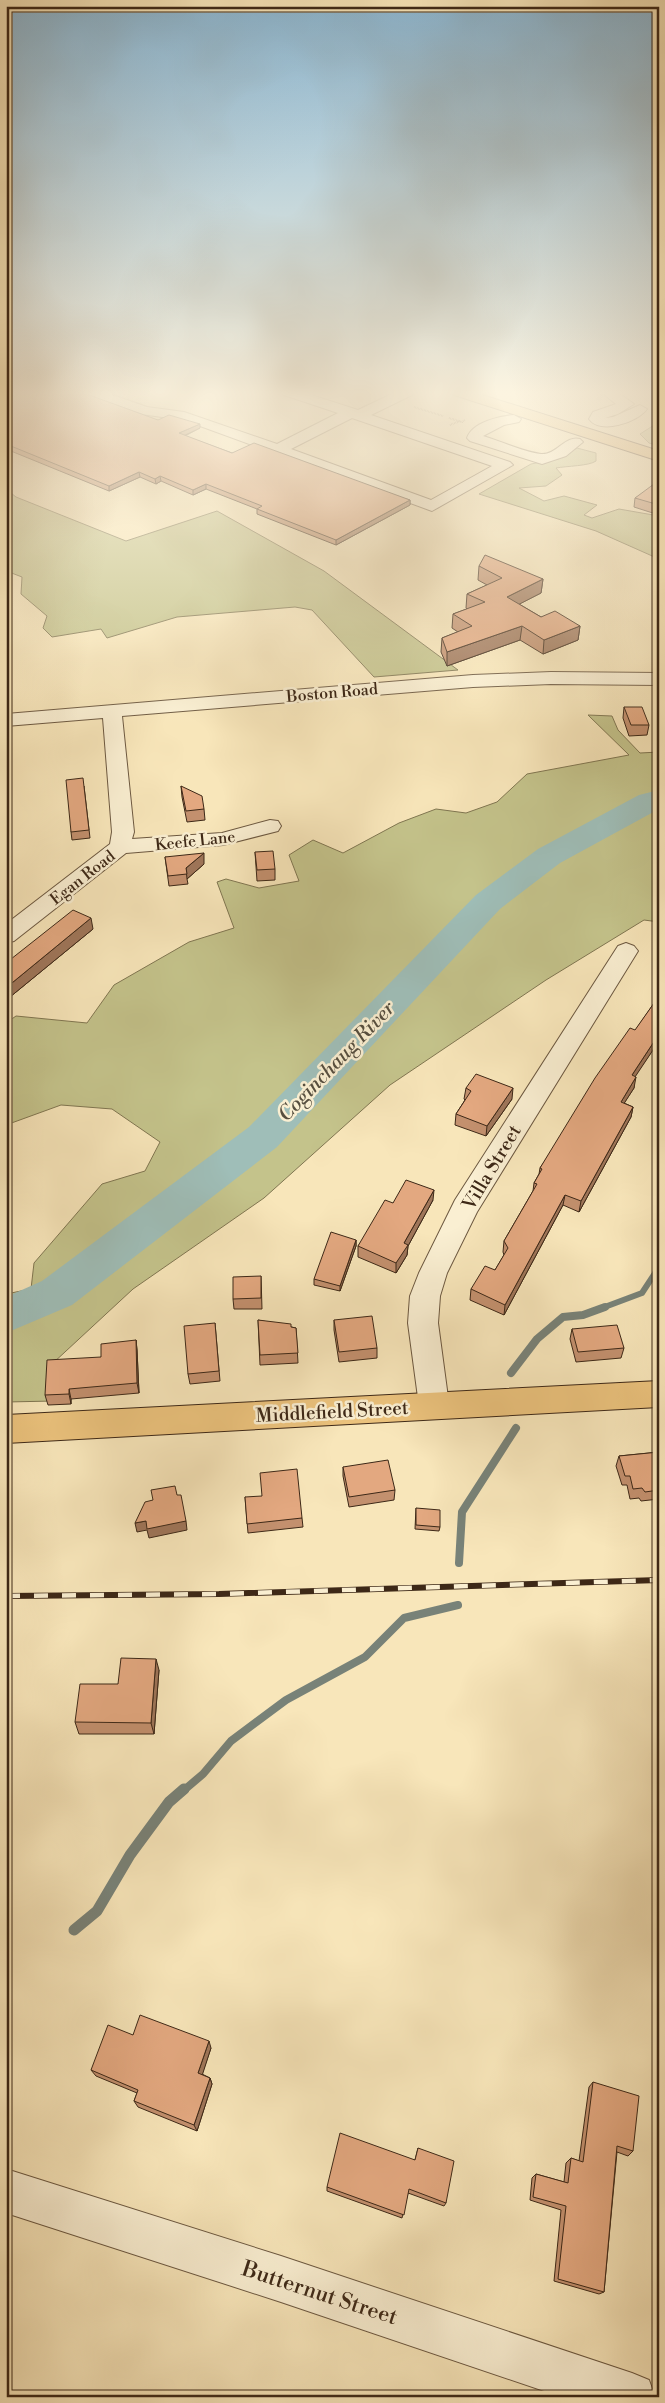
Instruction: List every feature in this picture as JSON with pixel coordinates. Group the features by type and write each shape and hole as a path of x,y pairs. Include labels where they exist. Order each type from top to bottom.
{"main road":[{"name":"Middlefield Street","path":"6,1429 659,1394"}],"street":[{"name":"Boston Road","path":"6,720 473,681 551,678 659,679"},
{"name":"Egan Road","path":"6,936 120,847 123,832 112,710"},
{"name":"Keefe Lane","path":"120,847 223,839 270,826"},
{"name":"Villa Street","path":"434,1405 424,1323 425,1296 433,1273 448,1239 484,1177 626,951"},
{"name":"Butternut Street","path":"6,2191 291,2282 632,2397"}],"shaded area":[{"path":"6,504 34,504 126,541 217,511 324,571 458,670 374,677 312,610 295,607 177,617 107,638 101,629 52,637 43,628 47,616 21,594 22,577 9,572 9,558 6,556"},
{"path":"511,504 594,504 597,505 584,515 592,518 619,509 659,516 659,559 596,531"},
{"path":"588,715 612,716 618,730 640,753 659,752 659,922 644,920 546,980 390,1085 264,1198 133,1289 52,1364 54,1401 6,1402 6,1294 31,1289 34,1263 102,1184 145,1171 160,1142 112,1109 61,1105 6,1125 6,1023 16,1016 87,1023 114,985 189,942 234,928 217,882 226,879 259,888 299,881 289,855 313,840 343,853 399,823 436,809 466,813 497,802 527,774 629,755"}],"building":[{"path":"257,504 402,504 336,540 257,509 262,506"},
{"path":"485,555 543,579 507,597 541,617 555,611 580,626 544,640 522,626 447,652 442,638 472,626 453,614 485,602 467,594 502,578 479,566"},
{"path":"624,707 642,707 649,725 631,725"},
{"path":"83,778 89,830 71,832 66,780"},
{"path":"181,786 202,796 204,809 186,811"},
{"path":"273,851 275,869 257,870 255,852"},
{"path":"204,853 186,868 187,874 168,876 165,857"},
{"path":"73,910 91,918 7,987 6,963"},
{"path":"659,996 659,1034 632,1075 636,1077 621,1102 633,1107 581,1201 565,1195 505,1305 471,1289 485,1266 495,1270 508,1248 504,1241 537,1184 534,1183 542,1169 540,1168 595,1078 630,1028 635,1030"},
{"path":"476,1074 513,1088 487,1126 456,1114 471,1091 466,1088"},
{"path":"406,1180 434,1190 404,1243 408,1245 396,1263 358,1246 385,1200 393,1203"},
{"path":"331,1232 356,1240 340,1286 314,1279"},
{"path":"261,1276 261,1298 233,1299 233,1277"},
{"path":"372,1316 377,1348 339,1352 334,1320"},
{"path":"258,1320 291,1324 291,1327 296,1328 298,1353 260,1355"},
{"path":"215,1323 219,1371 188,1374 184,1326"},
{"path":"617,1325 624,1348 578,1352 572,1329"},
{"path":"136,1340 137,1383 69,1389 69,1394 45,1395 47,1360 101,1357 101,1344"},
{"path":"659,1452 659,1490 645,1492 642,1488 633,1489 630,1476 625,1476 619,1456"},
{"path":"388,1460 395,1490 349,1497 343,1467"},
{"path":"297,1469 302,1518 247,1524 245,1497 262,1496 260,1473"},
{"path":"175,1486 177,1495 181,1495 186,1521 147,1529 146,1521 135,1523 145,1502 153,1500 151,1490"},
{"path":"416,1508 440,1510 440,1527 416,1525"},
{"path":"121,1658 156,1659 151,1723 75,1722 80,1684 118,1684"},
{"path":"140,2015 209,2041 198,2073 210,2078 194,2125 134,2101 138,2090 91,2070 108,2025 133,2035"},
{"path":"593,2082 639,2096 633,2151 617,2146 604,2292 558,2279 566,2206 533,2197 536,2174 568,2183 571,2158 583,2162"},
{"path":"340,2133 415,2160 418,2148 454,2161 446,2203 409,2189 404,2215 327,2187"}],"waterway":[{"name":"Coginchaug River","path":"6,1316 57,1293 263,1137 488,902 549,856 650,801 659,799"},
{"path":"602,1308 642,1293 659,1267"},
{"path":"511,1373 537,1339 563,1317 583,1315 605,1307"},
{"path":"459,1563 462,1512 516,1428"},
{"path":"183,1791 203,1774 231,1741 286,1700 365,1657 404,1618 458,1605"},
{"path":"74,1930 97,1911 130,1855 169,1802 184,1789"}],"railway":[{"path":"6,1596 219,1594 659,1580"}]}
